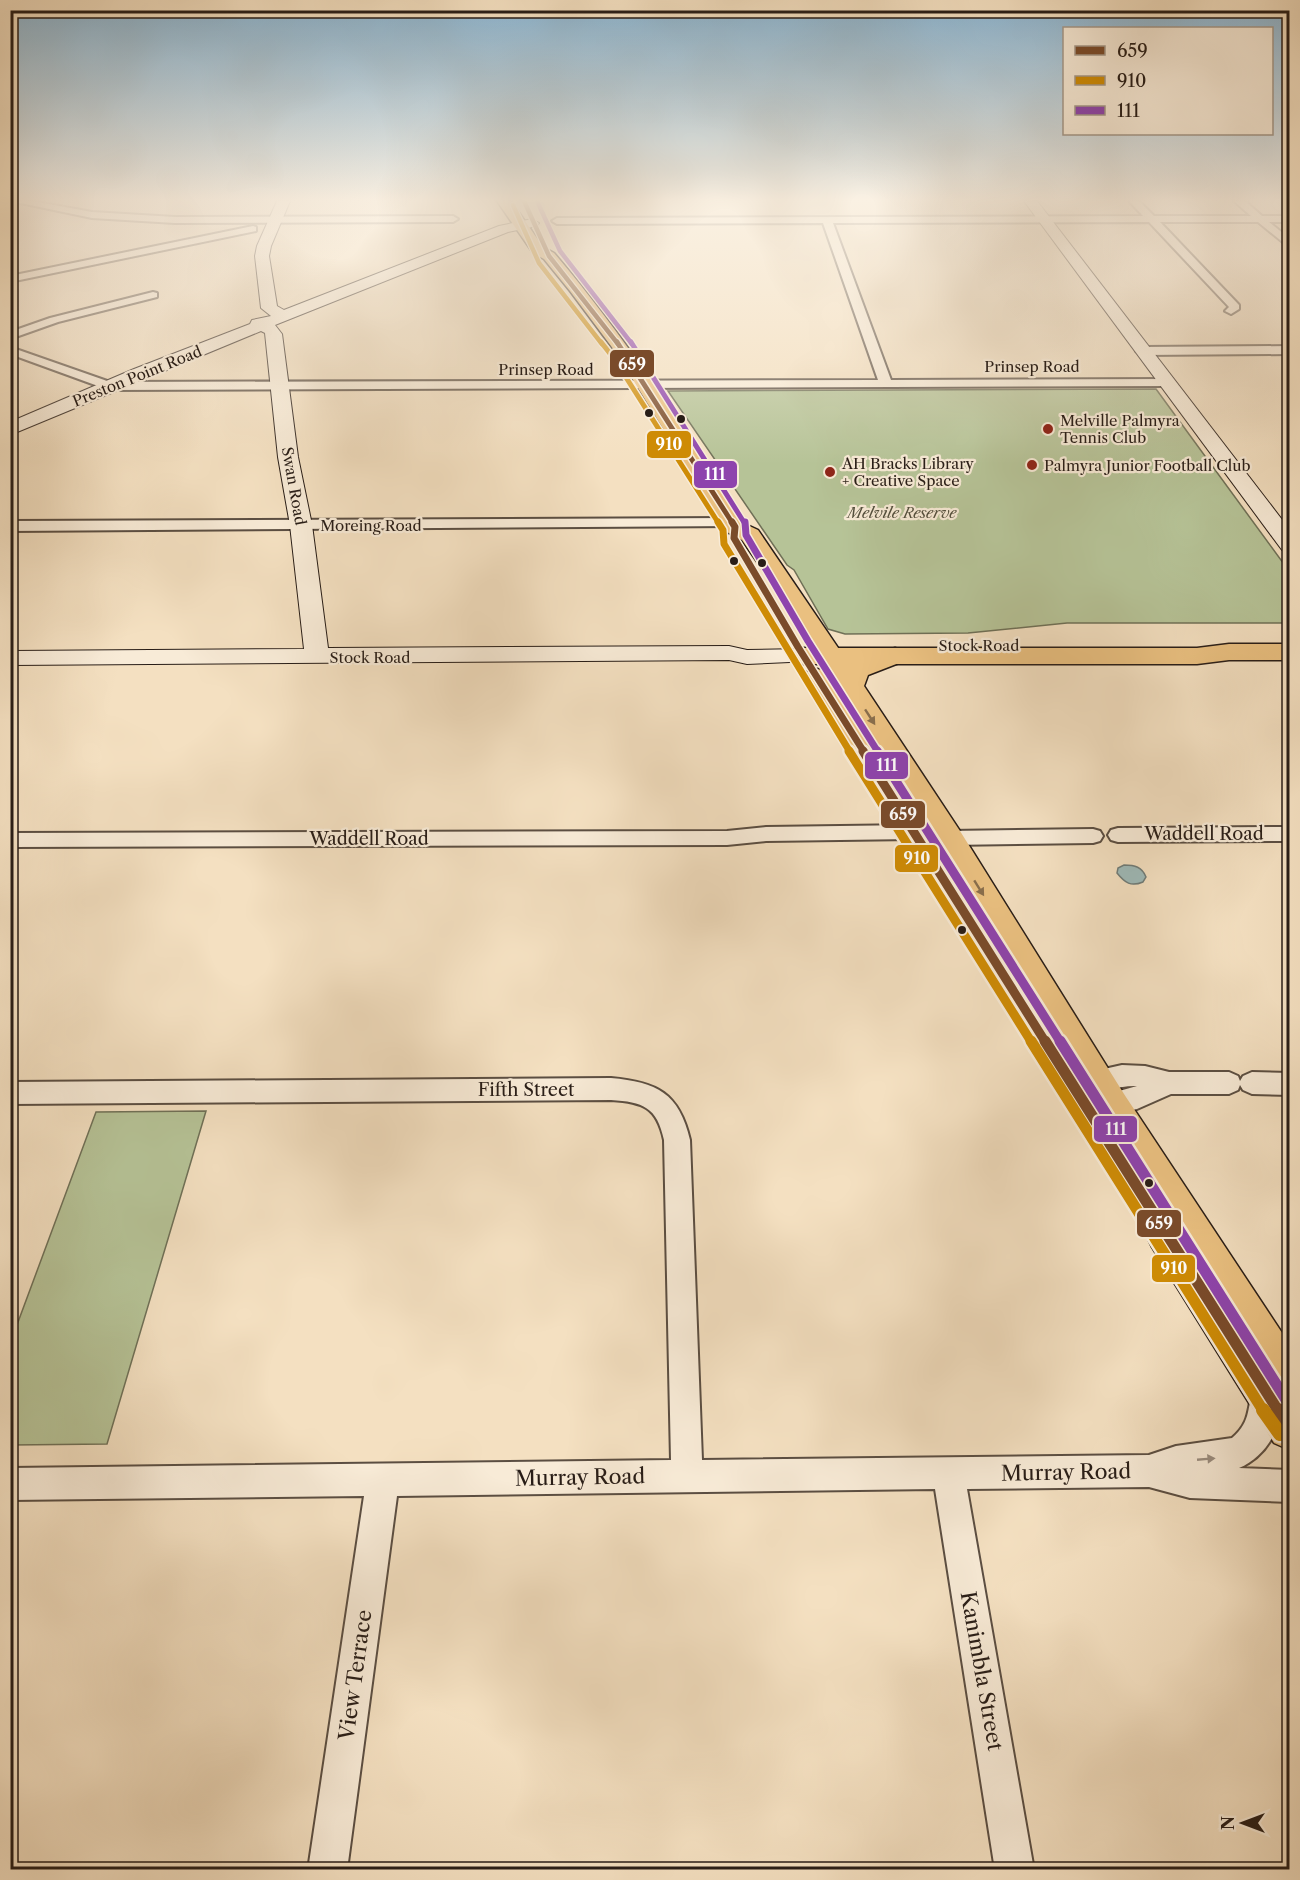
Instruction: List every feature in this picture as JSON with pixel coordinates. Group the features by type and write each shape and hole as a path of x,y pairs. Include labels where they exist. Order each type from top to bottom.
{"main road":[{"path":"576,289 646,385 734,525 750,535 814,651 928,838 1278,1390 1290,1427"},
{"name":"Stock Road","path":"814,651 1176,646 1229,652 1290,652"},
{"path":"814,651 850,687 928,838"},
{"name":"Stock Road","path":"814,651 895,656 1197,656 1229,652"},
{"path":"850,687 857,670 895,656"}],"street":[{"name":"Swan Road","path":"266,289 271,310 270,320 281,387 288,456 301,525 317,657"},
{"name":"Preston Point Road","path":"10,427 106,385 350,289"},
{"path":"852,289 886,384"},
{"path":"1095,289 1290,545"},
{"path":"1218,289 1235,307 1231,311"},
{"path":"10,336 54,320 153,295"},
{"path":"1142,351 1290,350"},
{"name":"Prinsep Road","path":"10,351 106,385 281,387 1166,382"},
{"name":"Moreing Road","path":"10,526 734,525"},
{"name":"Stock Road","path":"10,658 729,653 747,657 814,651"},
{"name":"Waddell Road","path":"1118,835 1290,834"},
{"name":"Waddell Road","path":"10,840 727,838 788,843 1093,836"},
{"path":"1092,1095 1154,1092 1169,1083 1290,1084"},
{"name":"Fifth Street","path":"10,1093 611,1089 640,1093 656,1099 670,1113 677,1140 684,1297 687,1476"},
{"name":"Murray Road","path":"1149,1471 1174,1462 1228,1457 1244,1450 1251,1444 1261,1427 1267,1404 1278,1390"},
{"name":"Murray Road","path":"10,1484 1149,1471 1190,1482 1290,1485"},
{"name":"Kanimbla Street","path":"948,1473 1016,1869"},
{"name":"View Terrace","path":"327,1869 383,1480"}],"green space":[{"name":"Melvile Reserve","path":"1156,389 1289,571 1289,623 1067,623 968,633 845,634 828,629 794,570 787,565 668,391"},
{"path":"206,1111 107,1444 11,1445 11,1341 96,1112"}],"water":[{"path":"1124,865 1140,869 1146,877 1143,882 1132,884 1123,879 1117,873 1118,868"}],"transit line":[{"name":"910","path":"559,289 615,360 723,530 724,544 788,653 1256,1400 1280,1434"},
{"name":"659","path":"575,289 625,353 735,527 734,538 798,647 1266,1394 1290,1426"},
{"name":"111","path":"589,289 635,347 745,521 746,535 808,641 1290,1406"}],"place":[{"name":"Melville Palmyra Tennis Club","path":"1048,429"},
{"name":"Palmyra Junior Football Club","path":"1032,465"},
{"name":"AH Bracks Library + Creative Space","path":"830,472"}]}
